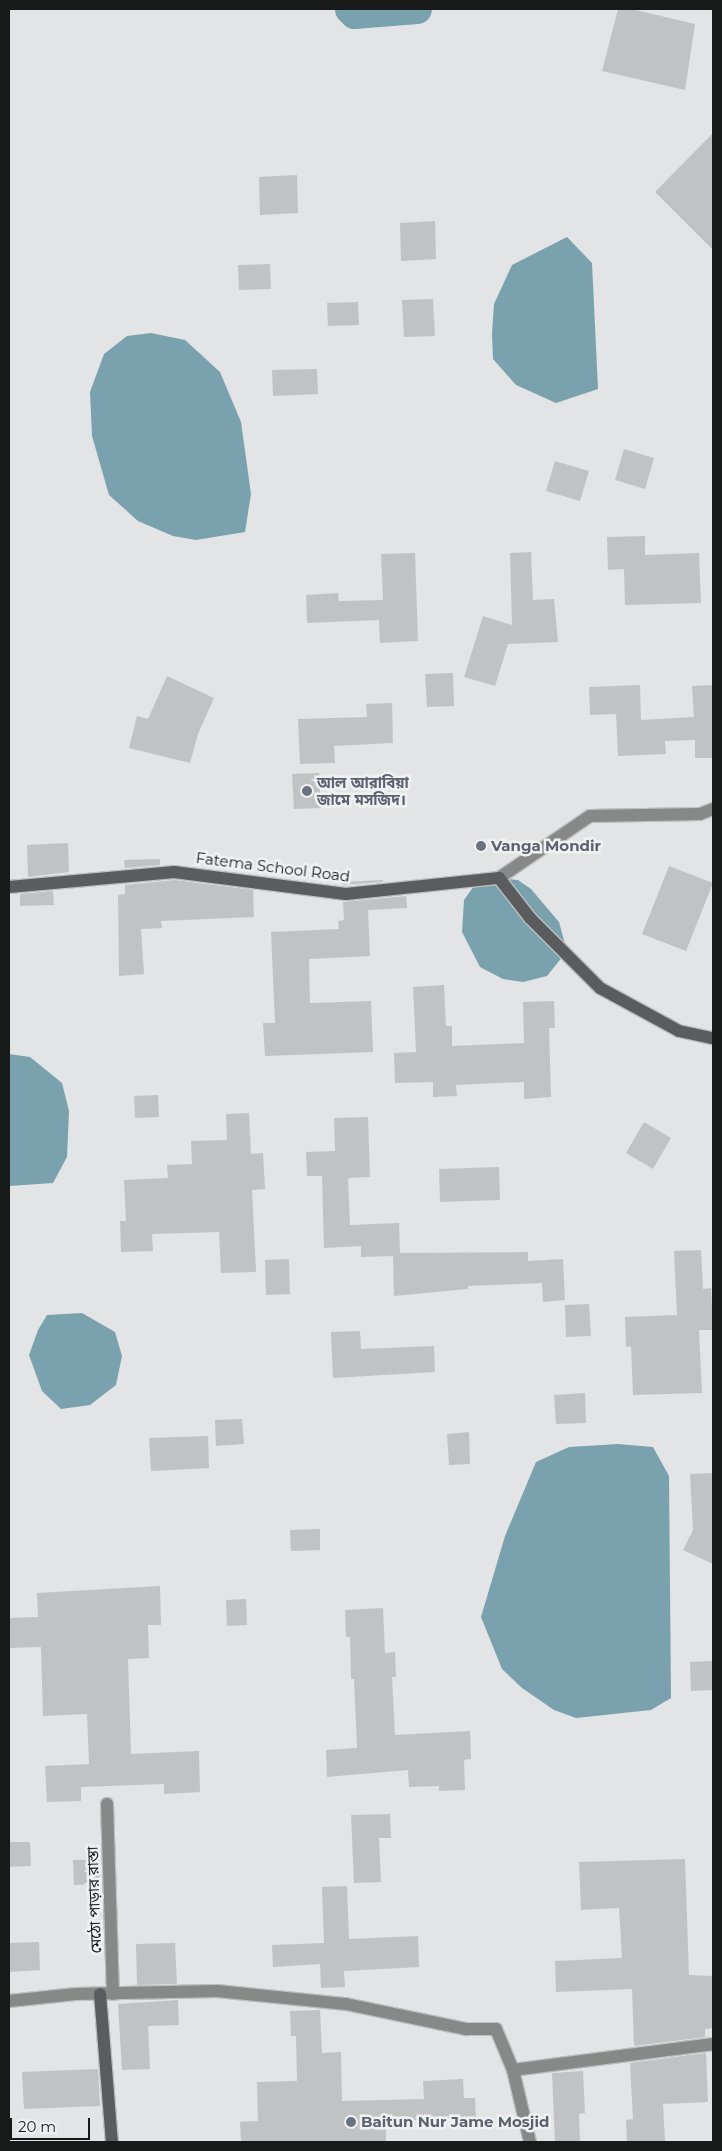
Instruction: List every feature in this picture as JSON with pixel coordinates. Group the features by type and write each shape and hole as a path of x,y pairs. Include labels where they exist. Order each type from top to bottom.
{"main road":[{"name":"Fatema School Road","path":"9,888 174,872 346,894 499,878"},
{"path":"499,878 530,918 600,988 679,1031 713,1038"},
{"path":"100,1994 112,2142"}],"street":[{"path":"499,878 590,816 700,814 713,809"},
{"name":"মেঠো পাড়ার রাস্তা","path":"107,1804 113,1994"},
{"path":"9,2000 100,1994 217,1991 346,2004 466,2029 496,2029 513,2070 530,2142"},
{"path":"513,2070 713,2044"}],"water":[{"path":"567,237 592,263 598,389 556,403 516,385 493,359 492,334 494,304 512,265"},
{"path":"151,333 185,340 220,372 241,422 251,494 245,532 196,540 173,536 138,521 109,495 92,436 90,392 104,354 127,336"},
{"path":"498,878 518,880 531,889 559,922 567,951 547,976 523,982 503,979 480,967 462,932 464,900 476,883"},
{"path":"9,1054 30,1057 62,1083 69,1111 67,1157 53,1183 9,1186"},
{"path":"82,1313 115,1332 122,1356 116,1385 90,1405 61,1409 42,1391 29,1355 38,1330 47,1315"},
{"path":"618,1444 653,1447 669,1476 671,1698 651,1710 576,1718 554,1710 522,1688 502,1669 481,1617 505,1536 536,1462 569,1447"}],"building":[{"path":"618,9 631,9 695,24 685,90 602,71"},
{"path":"713,133 713,250 655,192"},
{"path":"297,175 298,213 260,215 259,177"},
{"path":"435,221 436,259 401,261 400,223"},
{"path":"270,264 271,289 239,290 238,265"},
{"path":"433,299 435,336 404,337 402,300"},
{"path":"358,302 359,325 328,326 327,303"},
{"path":"317,369 318,394 273,396 272,370"},
{"path":"624,449 654,458 645,489 615,480"},
{"path":"555,461 589,471 580,501 546,491"},
{"path":"645,536 645,555 699,553 701,603 625,605 624,569 608,570 607,537"},
{"path":"531,552 533,600 554,599 558,642 508,644 495,686 464,677 483,616 512,625 510,553"},
{"path":"415,553 418,641 380,643 379,620 307,623 306,595 338,593 339,601 383,600 381,554"},
{"path":"453,673 454,706 427,707 425,674"},
{"path":"167,676 214,698 198,734 190,763 129,748 137,716 148,719"},
{"path":"640,685 641,720 694,717 692,686 713,685 713,758 695,758 695,740 665,741 666,754 618,756 616,714 590,715 589,687"},
{"path":"392,703 393,743 334,746 335,763 300,764 298,719 367,717 366,704"},
{"path":"319,773 321,808 294,809 292,774"},
{"path":"68,843 69,872 28,877 27,845"},
{"path":"160,859 160,865 125,868 124,860"},
{"path":"669,866 713,883 686,951 642,934"},
{"path":"174,880 253,890 254,917 161,921 162,928 141,929 144,974 119,976 118,895 125,894 125,885"},
{"path":"383,880 383,882 343,885 342,882"},
{"path":"53,891 54,905 20,906 20,894"},
{"path":"406,896 407,908 368,910 370,956 309,959 310,1003 371,1001 373,1052 265,1056 263,1023 275,1023 271,932 339,929 338,921 344,920 343,902"},
{"path":"444,985 446,1026 452,1026 452,1046 524,1043 523,1002 554,1001 555,1028 549,1028 551,1097 524,1099 524,1082 456,1085 457,1096 433,1097 433,1082 395,1083 394,1053 416,1052 413,987"},
{"path":"158,1095 159,1117 135,1118 134,1096"},
{"path":"249,1113 251,1154 263,1153 265,1189 252,1190 256,1272 221,1273 219,1232 152,1234 153,1251 121,1252 120,1221 126,1221 124,1180 168,1178 167,1165 192,1164 191,1141 227,1140 226,1114"},
{"path":"368,1117 370,1177 348,1178 350,1225 399,1223 400,1253 528,1252 528,1261 563,1259 565,1300 543,1302 542,1283 468,1286 468,1289 394,1296 393,1256 361,1257 361,1246 324,1248 322,1176 307,1176 306,1152 335,1151 334,1118"},
{"path":"644,1122 671,1138 653,1169 626,1153"},
{"path":"499,1167 500,1200 440,1202 439,1169"},
{"path":"701,1250 703,1289 711,1288 713,1330 699,1330 702,1393 633,1395 631,1346 626,1347 625,1317 677,1315 674,1251"},
{"path":"289,1259 290,1294 266,1295 265,1260"},
{"path":"589,1304 591,1336 566,1337 565,1305"},
{"path":"360,1331 361,1349 434,1346 435,1372 333,1378 331,1332"},
{"path":"585,1393 586,1423 556,1424 554,1395"},
{"path":"242,1419 244,1444 216,1446 215,1420"},
{"path":"469,1432 470,1464 449,1465 447,1434"},
{"path":"208,1436 209,1468 151,1471 149,1438"},
{"path":"713,1473 713,1564 683,1550 693,1530 690,1474"},
{"path":"320,1529 320,1550 291,1551 290,1530"},
{"path":"160,1586 161,1625 148,1625 149,1658 128,1659 131,1754 199,1751 200,1792 164,1794 164,1784 81,1787 81,1801 47,1802 45,1766 89,1764 87,1714 43,1716 41,1647 9,1648 9,1618 38,1617 37,1593"},
{"path":"246,1599 247,1625 227,1626 226,1600"},
{"path":"383,1608 385,1653 395,1652 396,1677 392,1677 395,1735 470,1731 471,1759 464,1760 465,1790 439,1791 439,1786 409,1787 408,1770 327,1777 326,1750 357,1748 354,1679 351,1679 350,1637 346,1637 345,1610"},
{"path":"713,1661 713,1690 691,1691 690,1662"},
{"path":"390,1814 391,1838 379,1838 381,1882 354,1883 351,1815"},
{"path":"9,1842 30,1842 31,1866 9,1867"},
{"path":"685,1859 689,1975 713,1976 713,2028 705,2029 705,2037 634,2046 632,1989 556,1992 555,1961 622,1958 619,1908 581,1910 579,1862"},
{"path":"73,1860 99,1860 100,1884 74,1885"},
{"path":"347,1886 349,1939 418,1936 419,1967 344,1971 345,1987 321,1988 320,1964 273,1967 272,1945 324,1943 322,1887"},
{"path":"39,1942 40,1970 9,1972 9,1943"},
{"path":"175,1943 177,1984 137,1985 136,1944"},
{"path":"178,2000 179,2025 148,2026 150,2069 122,2070 118,2004"},
{"path":"320,2010 322,2053 341,2052 342,2101 424,2099 423,2081 463,2079 464,2098 475,2098 476,2117 386,2122 386,2142 241,2142 240,2122 258,2121 257,2082 297,2081 296,2036 291,2036 290,2011"},
{"path":"706,2053 708,2102 663,2104 665,2142 627,2142 626,2120 633,2119 630,2063"},
{"path":"98,2069 100,2106 24,2109 22,2072"},
{"path":"583,2071 585,2113 579,2114 580,2142 555,2142 552,2073"}],"waterway":[{"path":"349,9 354,14 417,9"}],"place":[{"name":"আল আরাবিয়া জামে মসজিদ।","path":"307,791"},
{"name":"Vanga Mondir","path":"481,846"},
{"name":"Baitun Nur Jame Mosjid","path":"351,2122"}]}
